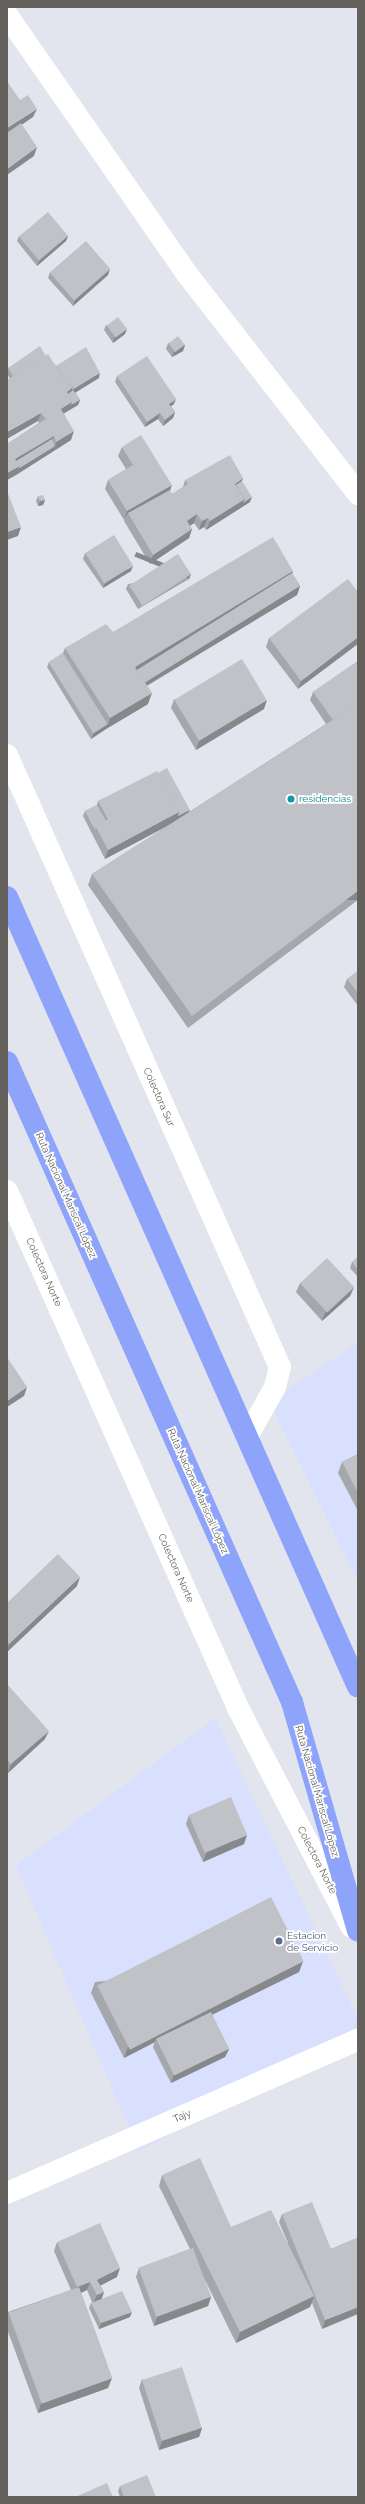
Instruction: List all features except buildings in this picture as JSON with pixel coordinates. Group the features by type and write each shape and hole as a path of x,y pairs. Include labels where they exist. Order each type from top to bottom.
{"highway":[{"path":"7,897 358,1687"},
{"name":"Ruta Nacional Mariscal López","path":"7,1062 292,1702 358,1931"}],"street":[{"path":"7,15 187,274 358,494"},
{"name":"Colectora Sur","path":"7,755 280,1367 275,1387 247,1437"},
{"name":"Colectora Norte","path":"7,1190 238,1708 358,1939"},
{"name":"Tajy","path":"7,2193 358,2040"}],"shaded area":[{"path":"358,1343 358,1582 269,1401"},
{"path":"215,1718 358,2019 358,2037 139,2151 16,1865"}],"place":[{"name":"residencias","path":"291,799"},
{"name":"Estacion de Servicio","path":"279,1941"}]}
